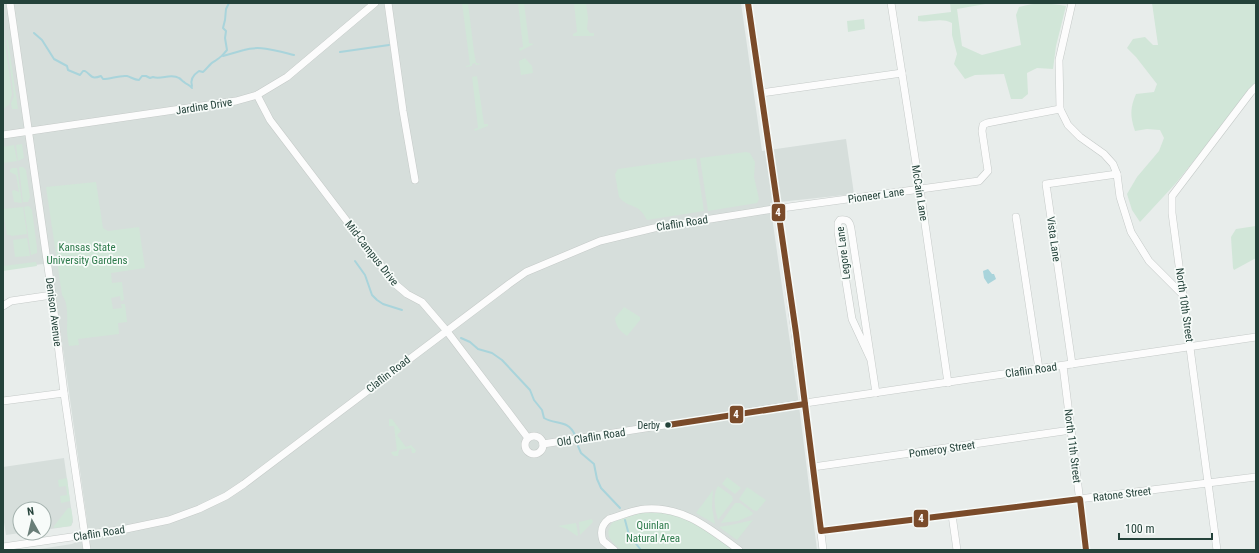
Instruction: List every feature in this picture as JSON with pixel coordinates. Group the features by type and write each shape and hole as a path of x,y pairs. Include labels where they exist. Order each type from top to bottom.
{"street":[{"name":"Denison Avenue","path":"10,3 87,550"},
{"name":"Jardine Drive","path":"3,135 236,101 257,94 287,77 375,3"},
{"path":"388,3 403,111 415,180"},
{"path":"748,3 805,404 823,550"},
{"name":"McCain Lane","path":"891,3 948,383"},
{"path":"1072,3 1059,60 1060,109 1068,125 1080,137 1104,154 1113,164 1117,174 1120,197 1131,232 1149,261 1183,295"},
{"path":"761,93 902,73"},
{"name":"North 10th Street","path":"1217,550 1172,213 1172,196 1246,98 1256,87"},
{"name":"Mid-Campus Drive","path":"257,94 270,120 394,283 407,294 422,302 446,330 528,438"},
{"name":"Pioneer Lane","path":"778,208 980,181 988,171 982,131 983,126 987,123 1060,109"},
{"name":"Vista Lane","path":"1072,364 1046,184 1117,174"},
{"name":"Claflin Road","path":"3,547 85,535 169,520 199,509 226,496 244,484 446,330 526,272 600,241 654,228 778,208"},
{"path":"1016,217 1039,369"},
{"name":"Legore Lane","path":"871,360 852,319 838,232 838,223 840,220 844,219 850,223 871,360 876,393"},
{"path":"3,306 12,301 52,295"},
{"name":"Claflin Road","path":"805,404 1256,337"},
{"name":"North 11th Street","path":"1063,366 1086,550"},
{"path":"3,401 64,393"},
{"name":"Old Claflin Road","path":"543,444 805,404"},
{"name":"Pomeroy Street","path":"813,467 1071,430"},
{"path":"534,436 540,439 543,444 542,449 539,452 531,453 526,446 528,438 534,436"},
{"name":"Ratone Street","path":"821,531 1256,477"},
{"path":"614,550 603,541 601,529 604,524 609,519 644,510 675,512 691,517 739,550"},
{"path":"952,515 957,550"}],"shaded area":[{"path":"3,3 741,3 762,151 846,139 854,194 770,203 798,398 817,550 33,550 72,544 79,541 85,535 87,521 51,263 3,269"},
{"path":"64,458 73,522 71,526 52,529 52,501 12,501 12,534 6,535 3,516 3,467"}],"green space":[{"path":"462,3 468,3 476,63 481,64 476,65 475,63 472,64 472,66 466,67 470,65"},
{"path":"518,3 524,3 529,43 534,44 520,51 519,48 523,47"},
{"path":"574,3 586,3 588,18 587,29 590,33 594,33 594,36 573,36 573,34 577,32"},
{"path":"950,3 991,3 957,9 962,46 982,55 1021,45 1016,15 1019,7 1031,4 1054,4 1066,6 1056,46 1053,69 1037,68 1027,73 1028,94 1022,99 1011,99 1004,74 975,75 965,79 954,64 957,54 952,35 952,23 944,20 918,21 918,16 951,12"},
{"path":"1152,3 1256,3 1256,83 1176,183 1140,222 1132,210 1127,194 1137,177 1159,151 1164,138 1160,130 1147,129 1135,131 1131,112 1136,94 1154,92 1157,84 1127,48 1133,39 1145,37 1153,45 1158,45"},
{"path":"864,19 865,29 848,32 847,21"},
{"path":"3,29 12,94 9,105 4,109"},
{"path":"6,40 8,40 18,109 12,109 11,103 14,96"},
{"path":"525,58 532,66 533,73 521,75 519,61"},
{"path":"477,76 484,124 488,124 488,126 475,131 474,129 478,128 472,77"},
{"path":"22,144 24,158 18,161 16,145"},
{"path":"14,145 17,161 3,163 3,147"},
{"path":"746,152 750,153 755,162 754,177 759,199 757,203 708,211 700,158"},
{"path":"696,158 704,211 647,220 640,210 623,201 619,197 615,174 618,169"},
{"path":"19,167 23,167 26,170 30,197 28,202 23,202"},
{"path":"12,168 17,168 22,203 14,202 12,191 14,190 19,192 16,175 10,172"},
{"name":"Kansas State University Gardens","path":"96,182 103,228 108,231 139,227 145,268 111,273 112,283 122,282 124,300 121,301 120,296 111,298 113,309 122,308 121,304 125,304 127,322 118,323 119,334 78,339 79,345 69,346 67,332 67,307 62,295 46,187"},
{"path":"28,206 32,210 37,248 37,253 31,255 24,207"},
{"path":"23,207 27,234 7,235 3,218 3,209"},
{"path":"1256,226 1256,258 1234,270 1231,237 1236,229"},
{"path":"27,238 30,256 15,257 13,240"},
{"path":"36,262 37,266 3,271 3,266"},
{"path":"624,307 640,317 640,320 627,336 616,324 615,318"},
{"path":"389,419 392,419 401,431 397,435 406,447 411,445 416,450 415,453 412,453 411,448 399,450 398,456 394,456 392,454 391,452 397,451 394,426 389,426"},
{"path":"727,477 741,488 735,494 722,484"},
{"path":"67,478 70,501 61,503 60,496 67,495 66,486 59,487 58,480"},
{"path":"718,486 732,496 733,500 718,520 715,508 715,494"},
{"path":"747,487 766,500 757,511 753,510 739,499"},
{"path":"713,490 712,507 715,524 696,513"},
{"path":"735,503 740,503 753,513 752,515 738,521 721,523"},
{"path":"68,508 71,508 71,526 54,528 54,526"},
{"name":"Quinlan Natural Area","path":"640,513 664,513 686,519 704,529 733,550 621,550 611,541 608,534 613,522"},
{"path":"592,519 593,522 580,535 579,522"},
{"path":"753,520 737,540 719,527 731,525"},
{"path":"576,523 577,536 567,529 558,526"}],"water":[{"path":"988,269 992,274 994,274 996,279 988,284 984,278 983,271"}],"waterway":[{"path":"192,86 192,78 195,74 199,71 203,72 227,50 225,38 226,31 223,28 226,9 229,3"},
{"path":"34,33 42,40 54,59 67,66 68,70 80,75 83,71 85,71 93,77 101,76 103,79 127,76 136,80 139,80 142,76 150,78 173,76 180,78 192,88"},
{"path":"340,52 389,45"},
{"path":"223,56 256,48 269,49 294,55"},
{"path":"355,261 365,275 372,295 383,304 402,310"},
{"path":"461,338 470,342 478,349 492,353 502,360 530,390 534,400 542,410 544,418 565,424 575,435"},
{"path":"578,446 581,453 594,464 597,479 601,488 620,508"},
{"path":"625,520 629,535 641,550"}],"transit line":[{"name":"4","path":"748,3 796,333 821,531 1080,499 1086,550"},
{"name":"4","path":"668,425 805,404"}],"place":[{"name":"Derby","path":"668,425"}]}
